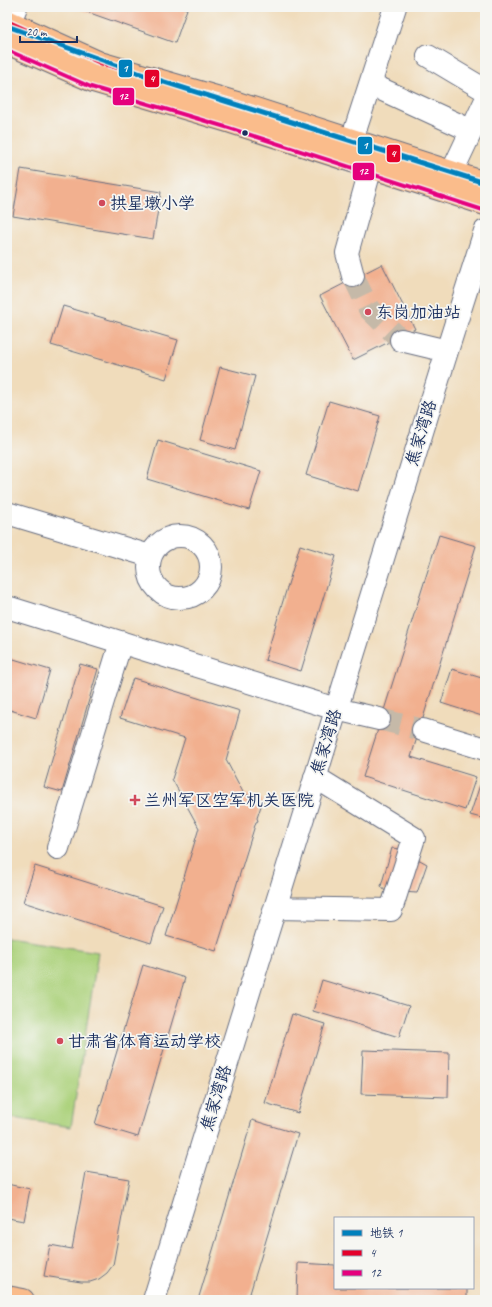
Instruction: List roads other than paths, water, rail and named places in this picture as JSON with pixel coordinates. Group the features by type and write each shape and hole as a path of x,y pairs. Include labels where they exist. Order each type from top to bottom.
{"main road":[{"path":"10,23 100,63 237,103 485,183"},
{"path":"10,23 93,81 231,122 485,204"},
{"path":"7,1297 23,1300"}],"street":[{"path":"352,140 395,7"},
{"path":"428,56 485,90"},
{"path":"370,84 472,131"},
{"path":"452,172 485,102"},
{"path":"353,276 347,253 371,167"},
{"name":"焦家湾路","path":"154,1300 485,231"},
{"path":"401,340 447,351"},
{"path":"7,514 150,556"},
{"path":"7,607 336,709 379,719"},
{"path":"58,848 121,642"},
{"path":"423,730 485,749"},
{"path":"275,908 391,910 414,838 315,777"}],"tunnel":[{"path":"353,276 369,309 401,340"},
{"path":"379,719 423,730"}],"metro line":[{"name":"1","path":"7,26 158,80 485,183"}],"place":[{"name":"拱星墩小学","path":"102,203"},
{"name":"东岗加油站","path":"368,312"},
{"name":"兰州军区空军机关医院","path":"135,800"},
{"name":"甘肃省体育运动学校","path":"60,1041"}]}
